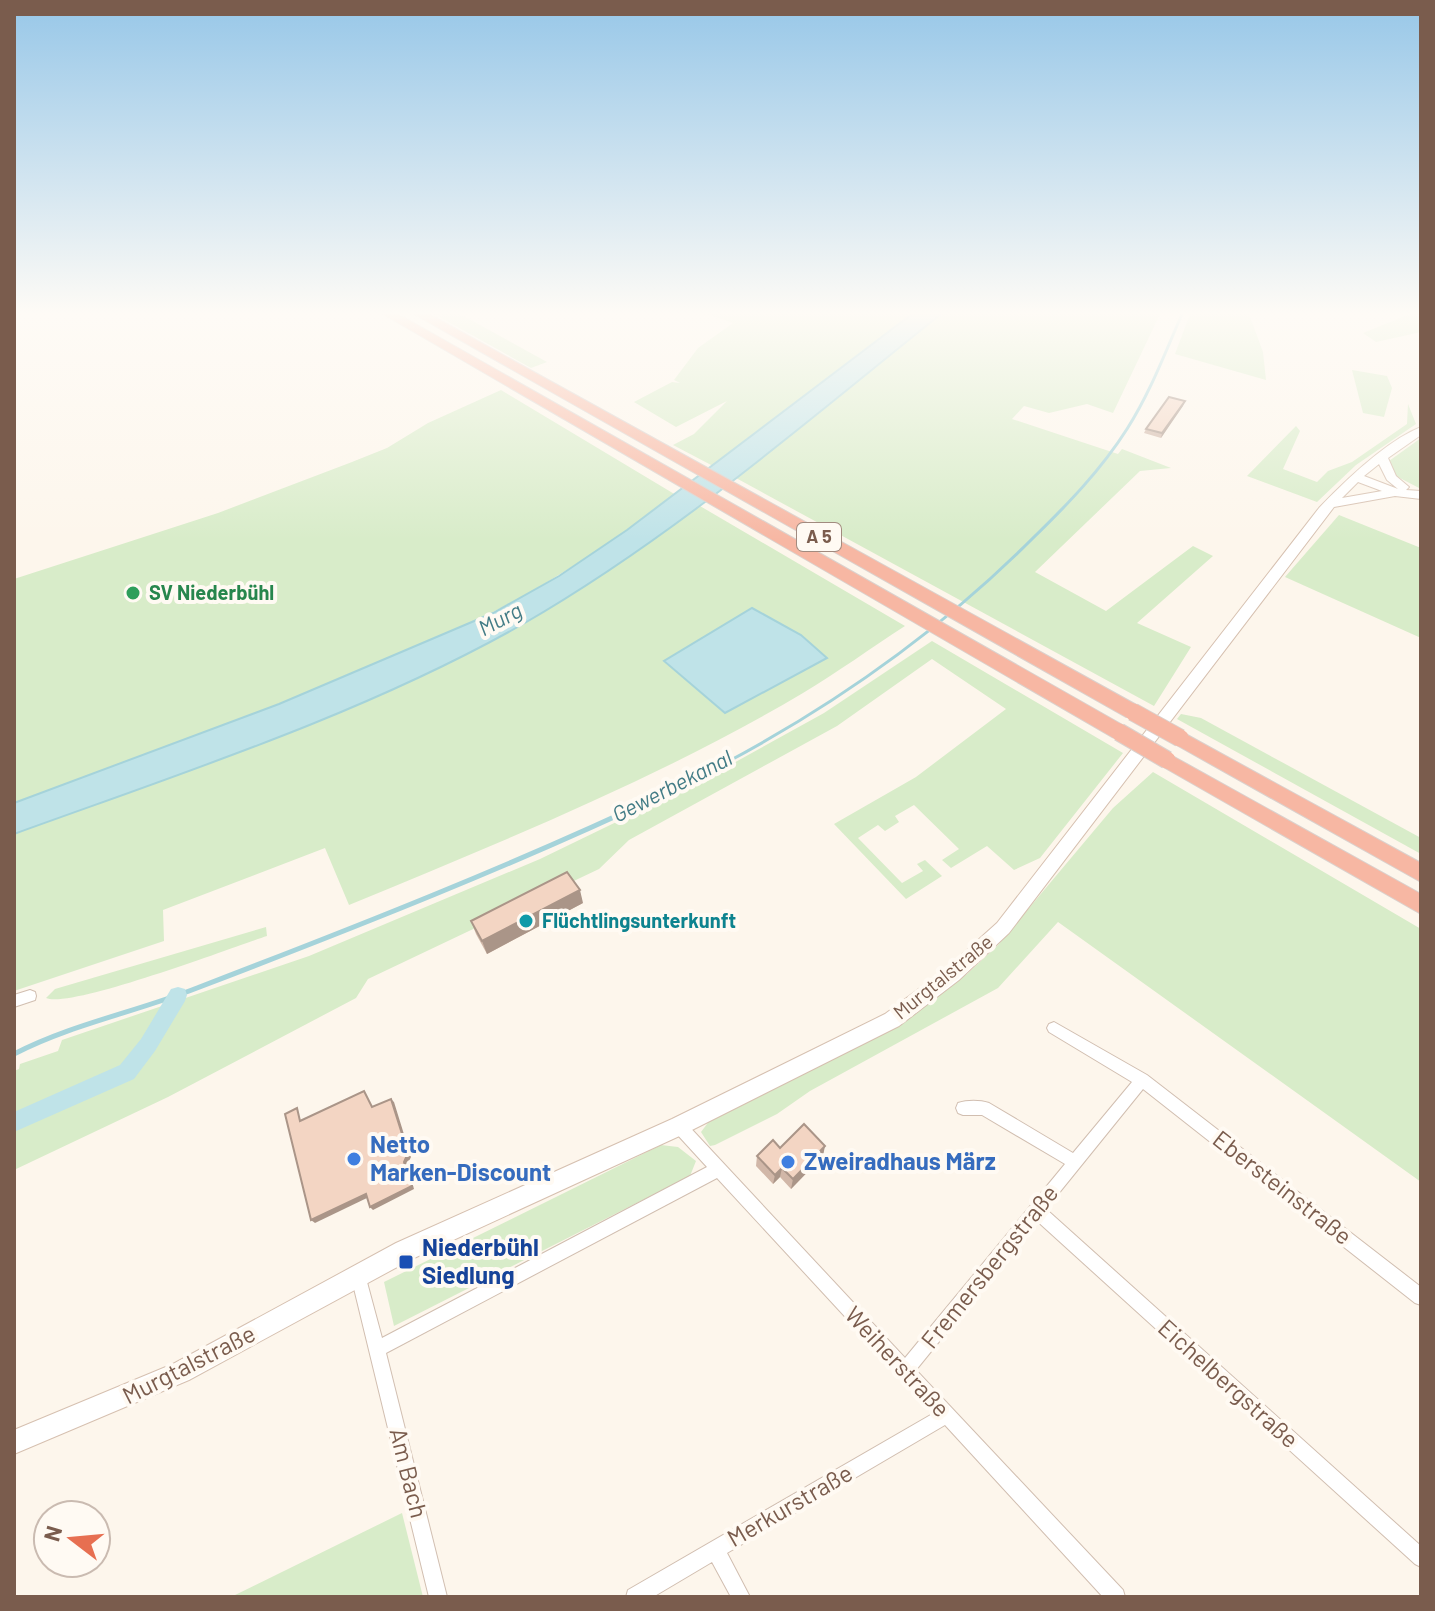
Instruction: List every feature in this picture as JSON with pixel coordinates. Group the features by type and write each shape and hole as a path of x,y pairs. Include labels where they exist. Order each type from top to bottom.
{"highway":[{"name":"A 5","path":"520,389 1421,905"},
{"name":"A 5","path":"555,389 1421,873"}],"main road":[{"name":"Murgtalstraße","path":"14,1442 181,1372 448,1229 679,1126 892,1020 953,974 1003,928 1328,505 1381,456 1421,430"},
{"path":"1381,456 1399,490"},
{"path":"1359,475 1399,490 1421,494"},
{"path":"1328,505 1399,490"}],"street":[{"path":"14,1001 30,996"},
{"path":"1054,1028 1142,1080"},
{"name":"Fremersbergstraße","path":"905,1371 1142,1080"},
{"name":"Ebersteinstraße","path":"1142,1080 1421,1297"},
{"path":"963,1108 984,1108 1075,1162"},
{"name":"Weiherstraße","path":"679,1126 1116,1597"},
{"path":"359,1276 377,1349 717,1170"},
{"name":"Eichelbergstraße","path":"1036,1210 1421,1558"},
{"name":"Am Bach","path":"377,1349 438,1597"},
{"name":"Merkurstraße","path":"635,1597 946,1415"},
{"path":"715,1550 741,1597"}],"green space":[{"path":"658,389 814,389 713,466 673,445 694,434 727,401 676,427 634,402"},
{"path":"847,389 1124,389 1113,413 1087,404 1049,413 1024,406 1012,419 1118,454 1122,449 1171,468 1140,471 1035,572 1106,611 1193,546 1213,556 1137,623 1191,647 1154,706 736,478"},
{"path":"1357,389 1392,389 1384,417 1363,413"},
{"path":"501,390 676,495 541,586 435,640 256,715 14,803 14,579 218,513 352,462 387,448 428,423"},
{"path":"1408,404 1416,424 1356,465 1317,502 1247,476 1296,426 1300,431 1283,469 1317,482 1328,471 1352,462 1407,424"},
{"path":"1421,438 1421,489 1394,475 1389,461"},
{"path":"700,506 905,626 803,693 693,753 580,807 349,905 325,848 163,910 164,941 14,991 14,834 248,749 420,676 505,633 562,599"},
{"path":"1339,515 1421,548 1421,638 1285,577"},
{"path":"932,641 1123,753 1040,858 1014,870 987,846 951,868 942,860 959,849 914,805 895,816 899,822 885,831 878,825 858,838 902,883 923,871 917,864 925,860 942,876 906,899 834,824 916,777 1006,709 932,659 837,726 629,840 599,869 368,979 356,998 168,1097 14,1170 14,1071 19,1069 20,1064 58,1051 62,1040 309,956 540,859 703,780 824,713"},
{"path":"1181,714 1201,718 1421,838 1421,854 1177,719"},
{"path":"1153,772 1421,929 1421,1182 1058,922 998,988 810,1091 777,1114 710,1146 701,1132 713,1116 927,1003 967,974 998,945 1113,808"},
{"path":"266,927 267,936 153,975 86,994 61,999 46,998 55,989"},
{"path":"661,1145 678,1147 696,1161 690,1176 394,1326 384,1282"},
{"path":"402,1513 423,1597 231,1597"}],"water":[{"name":"Murg","path":"813,389 848,389 686,516 579,590 523,624 337,714 14,834 14,803 279,704 493,613 559,576 627,530"},
{"path":"752,608 801,635 827,658 725,713 664,661"}],"building":[{"path":"1169,397 1185,401 1162,433 1146,429"},
{"path":"567,872 580,890 482,941 471,921"},
{"name":"Netto Marken-Discount","path":"364,1091 372,1107 391,1099 408,1153 404,1162 412,1186 370,1207 366,1194 311,1220 285,1114 297,1108 300,1121"},
{"name":"Zweiradhaus März","path":"804,1124 825,1146 793,1179 782,1168 775,1175 757,1156 773,1140 780,1148"}],"waterway":[{"name":"Gewerbekanal","path":"664,794 715,769 812,713 905,649 949,614 1071,500 1117,444 1149,389"},
{"name":"Gewerbekanal","path":"14,1054 58,1034 174,996 375,918 552,845 668,792"},
{"path":"14,1122 127,1072 148,1045 178,995"}],"place":[{"name":"SV Niederbühl","path":"133,593"},
{"name":"Flüchtlingsunterkunft","path":"526,921"},
{"name":"Netto Marken-Discount","path":"354,1159"},
{"name":"Zweiradhaus März","path":"788,1162"},
{"name":"Niederbühl Siedlung","path":"406,1262"}]}
